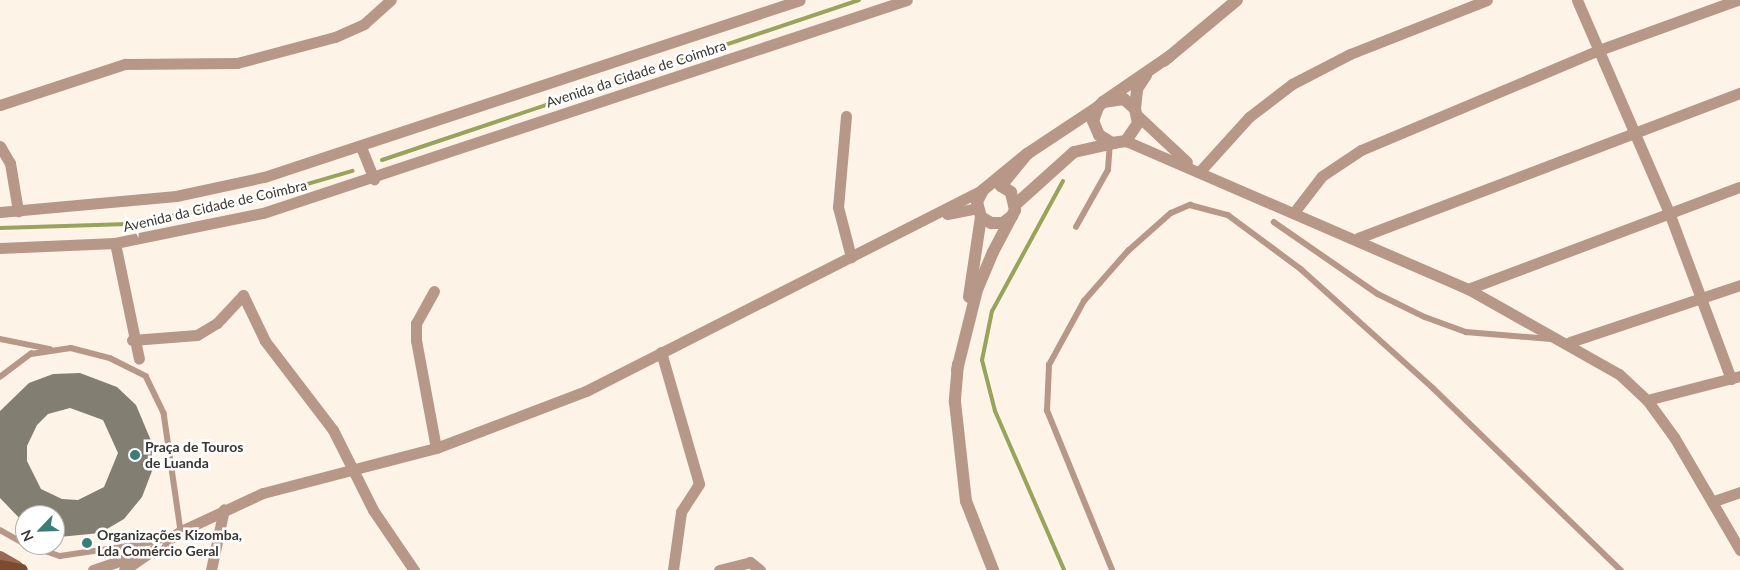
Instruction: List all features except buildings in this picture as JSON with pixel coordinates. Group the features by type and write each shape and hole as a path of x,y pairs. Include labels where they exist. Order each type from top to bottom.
{"main road":[{"path":"0,557 20,568"},
{"path":"0,566 20,568"}],"street":[{"path":"0,105 125,64 237,63 335,36 364,24 391,0"},
{"name":"Avenida da Cidade de Coimbra","path":"0,212 176,196 264,177 361,147 800,0"},
{"name":"Avenida da Cidade de Coimbra","path":"0,248 115,243 263,213 374,179 907,0"},
{"path":"935,216 979,213 997,224 1074,152 1118,142 1136,130 1141,79 1237,0"},
{"path":"1196,168 1249,117 1292,84 1350,54 1487,0"},
{"path":"1577,0 1600,50 1633,134 1670,215 1699,301 1735,377 1647,400"},
{"path":"1295,211 1322,176 1361,150 1600,50 1737,0"},
{"path":"124,570 180,531 224,509 281,487 354,472 436,448 534,413 661,352 935,216 983,190 1027,154 1170,56"},
{"path":"1358,238 1740,94"},
{"path":"1100,104 1124,99 1196,168"},
{"path":"1100,104 1093,121 1099,135 1196,168 1358,238 1468,289 1570,342 1619,374 1647,400 1714,501 1740,550"},
{"path":"846,116 838,207 851,257"},
{"path":"0,146 10,163 18,211"},
{"path":"361,147 374,179"},
{"path":"957,370 977,290 1014,210 1011,192 1001,186 1027,154"},
{"path":"1468,289 1670,215 1740,187"},
{"path":"983,190 957,370 958,444 966,501 994,570"},
{"path":"115,243 132,340 139,358"},
{"path":"1570,342 1699,301 1740,285"},
{"path":"434,291 416,323 416,340 436,448"},
{"path":"132,340 197,335 217,323 244,295 265,341 333,430 354,472 411,569"},
{"path":"661,352 696,463 699,484 681,512 673,570"},
{"path":"1714,501 1740,492"},
{"path":"211,570 224,509"},
{"path":"93,570 155,547"},
{"path":"719,570 750,562 760,570"},
{"path":"20,568 32,570"}],"lane":[{"path":"1076,228 1108,170 1118,142"},
{"path":"1112,570 1047,410 1049,365 1084,302 1128,251 1171,213 1190,205 1228,215 1301,269 1433,388 1621,570"},
{"path":"1274,222 1378,294 1425,317 1466,332 1570,342"},
{"path":"0,338 52,350 89,350 146,376"},
{"path":"0,377 24,358 52,350"},
{"path":"139,358 164,413 180,531"},
{"path":"0,530 15,538"},
{"path":"57,555 167,540"}],"waterway":[{"path":"382,160 859,0"},
{"path":"0,228 128,224 242,203 352,171"},
{"path":"1063,181 992,311 982,360 995,411 1064,570"}],"place":[{"name":"Praça de Touros de Luanda","path":"135,455"},
{"name":"Organizações Kizomba, Lda Comércio Geral","path":"87,543"}]}
